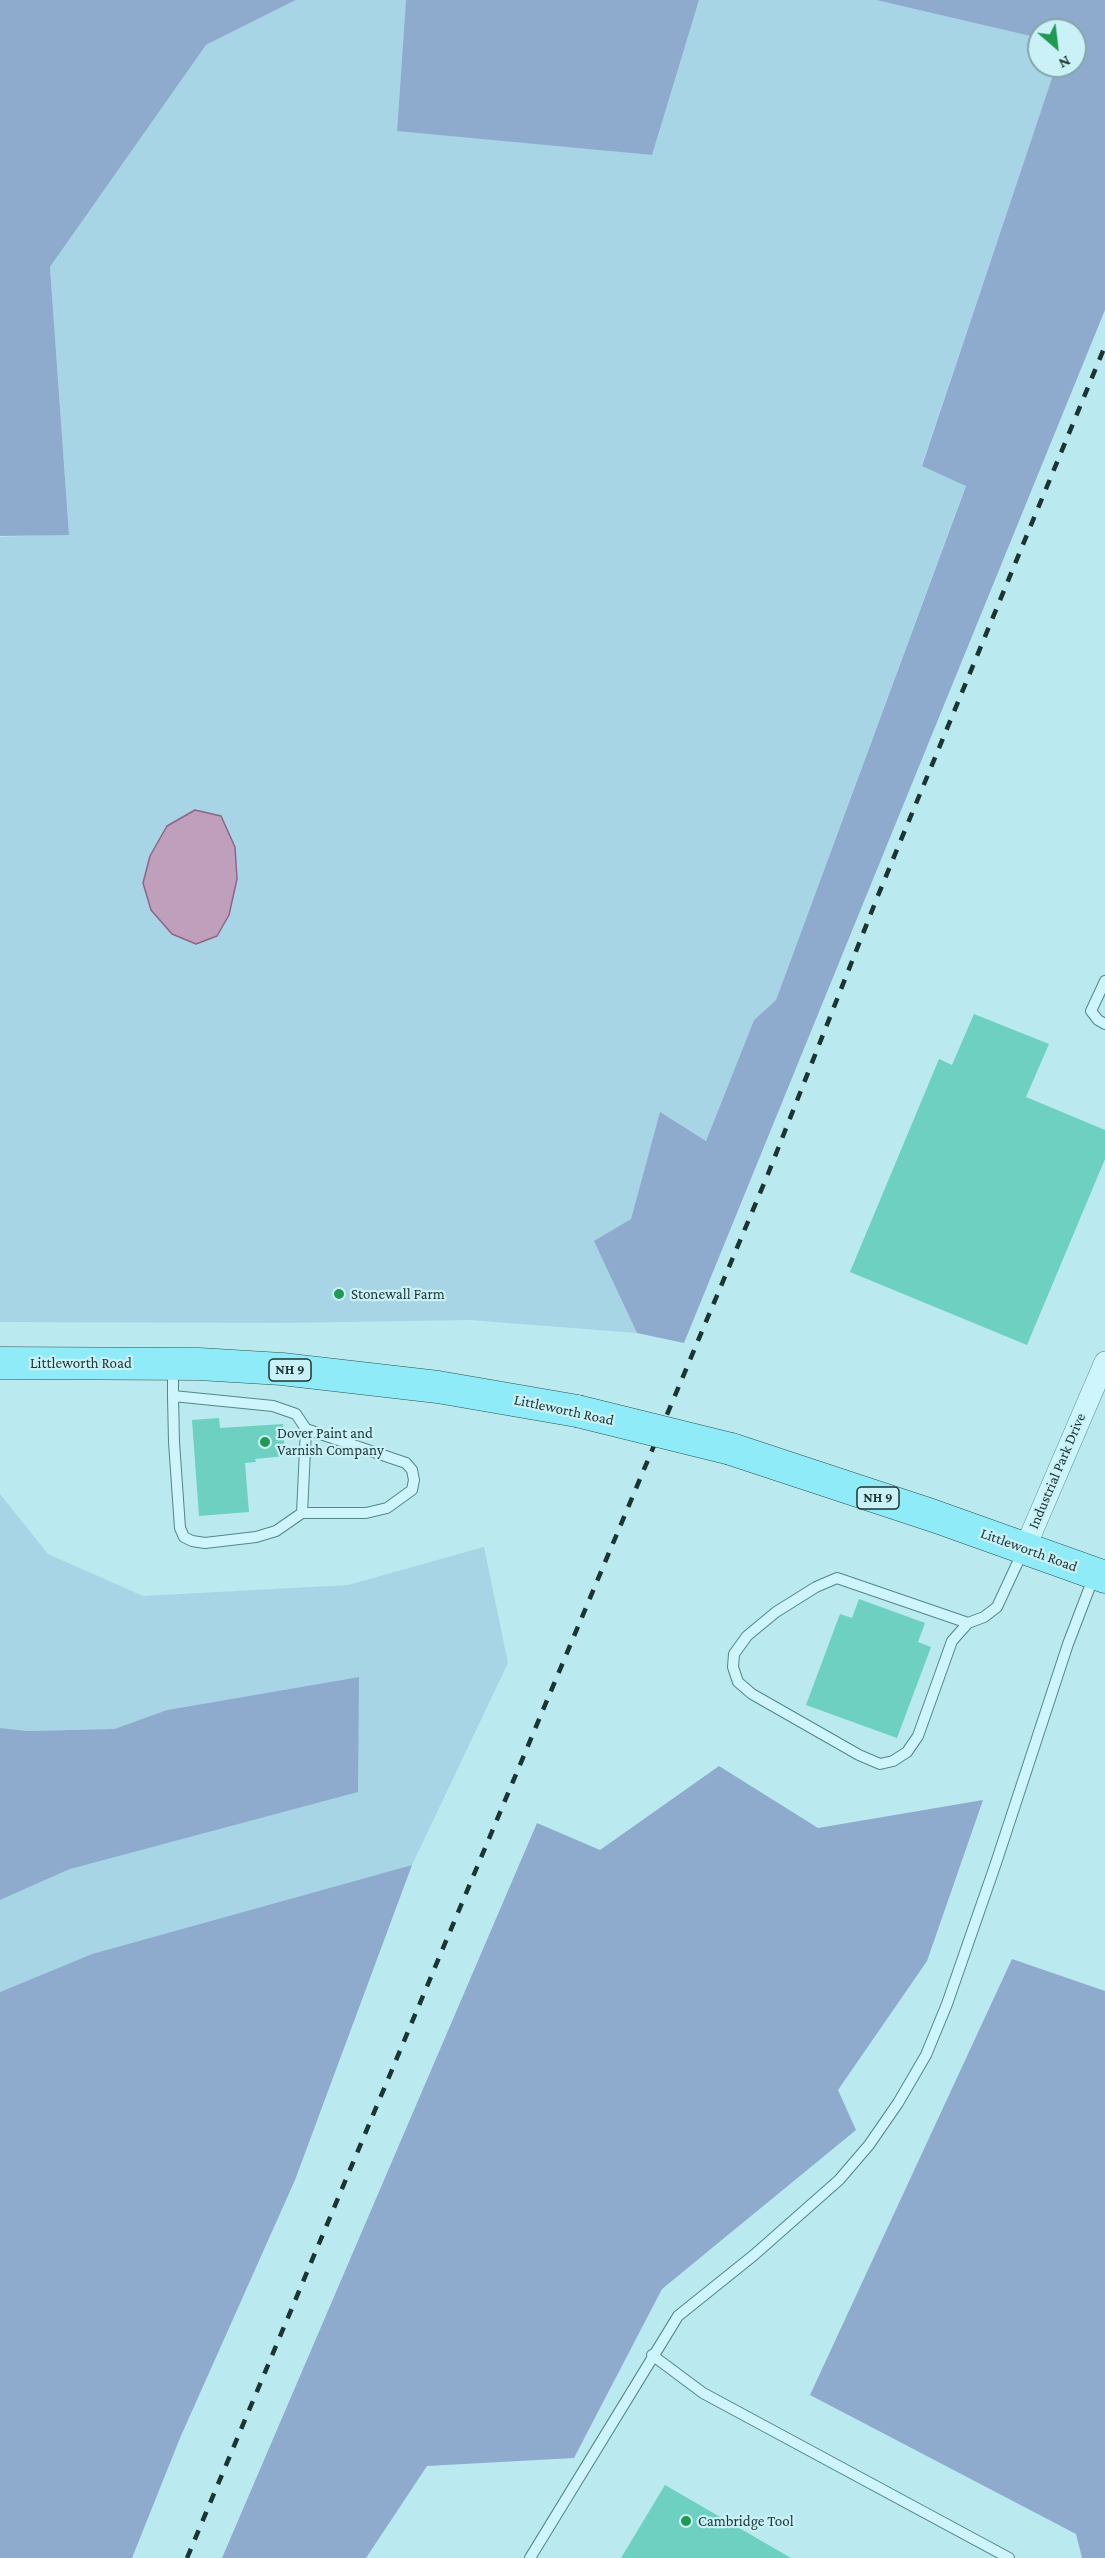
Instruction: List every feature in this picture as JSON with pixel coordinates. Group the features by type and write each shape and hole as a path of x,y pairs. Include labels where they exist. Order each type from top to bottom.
{"main road":[{"name":"Littleworth Road","path":"0,1363 174,1363 351,1375 482,1393 577,1411 730,1449 1100,1575"}],"street":[{"name":"Industrial Park Drive","path":"1024,1548 1105,1362"}],"lane":[{"path":"1105,981 1091,1011 1098,1020 1105,1024"},
{"path":"174,1363 175,1463 180,1528 184,1537 205,1543 256,1537 276,1531 302,1514 366,1513 387,1508 412,1490 414,1480 412,1470 406,1463 306,1429"},
{"path":"173,1396 289,1410 296,1414 306,1429 302,1514"},
{"path":"968,1623 837,1578 816,1587 762,1624 734,1654 733,1667 738,1682 752,1694 859,1755 880,1764 893,1761 907,1752 918,1736 952,1641 968,1623 984,1617 997,1607 1024,1548"},
{"path":"530,2558 652,2355 678,2316 754,2255 839,2180 869,2145 926,2055 947,2004 996,1863 1068,1644 1100,1575"},
{"path":"652,2355 703,2393 1010,2558"}],"shaded area":[{"path":"0,0 296,0 206,45 50,267 69,535 0,536"},
{"path":"296,0 406,0 397,130 651,155 699,0 876,0 1027,35 1027,78 1052,78 922,465 966,485 776,1000 754,1020 706,1141 660,1113 631,1219 595,1241 637,1333 469,1320 281,1323 0,1322 0,537 69,534 50,267 206,45"},
{"path":"406,0 699,0 652,155 397,131"},
{"path":"876,0 1105,0 1105,310 684,1343 637,1333 594,1241 631,1219 660,1112 706,1141 754,1020 776,1000 966,486 922,466 1052,78 1087,78 1087,18 1027,18 1027,35"},
{"path":"195,810 221,816 235,847 237,879 229,915 217,936 196,944 172,934 151,910 143,883 150,856 167,826"},
{"path":"0,1494 48,1554 143,1596 348,1585 484,1547 508,1663 412,1865 92,1954 0,1992 0,1900 70,1869 359,1677 167,1710 114,1729 27,1731 0,1728"},
{"path":"359,1677 358,1792 70,1869 0,1900 0,1728 27,1731 114,1729 167,1710"},
{"path":"719,1766 818,1828 983,1800 927,1961 838,2090 856,2130 662,2289 574,2458 427,2466 366,2558 222,2558 537,1823 600,1850"},
{"path":"412,1865 295,2180 180,2438 132,2558 0,2558 0,1992 92,1954"},
{"path":"1012,1959 1105,1991 1105,2558 1082,2558 1076,2534 810,2395"}],"building":[{"path":"974,1014 1049,1044 1026,1097 1105,1130 1105,1159 1027,1345 850,1272 939,1059 952,1065"},
{"path":"219,1418 220,1428 283,1424 285,1456 255,1459 256,1462 245,1463 249,1512 199,1516 192,1420"},
{"path":"859,1599 925,1623 918,1642 931,1647 897,1738 806,1705 840,1614 852,1618"},
{"name":"Cambridge Tool","path":"665,2485 791,2558 621,2558"}],"railway":[{"path":"187,2558 768,1174 877,898 1105,346"}],"place":[{"name":"Stonewall Farm","path":"339,1294"},
{"name":"Dover Paint and Varnish Company","path":"265,1442"},
{"name":"Cambridge Tool","path":"686,2521"}]}
